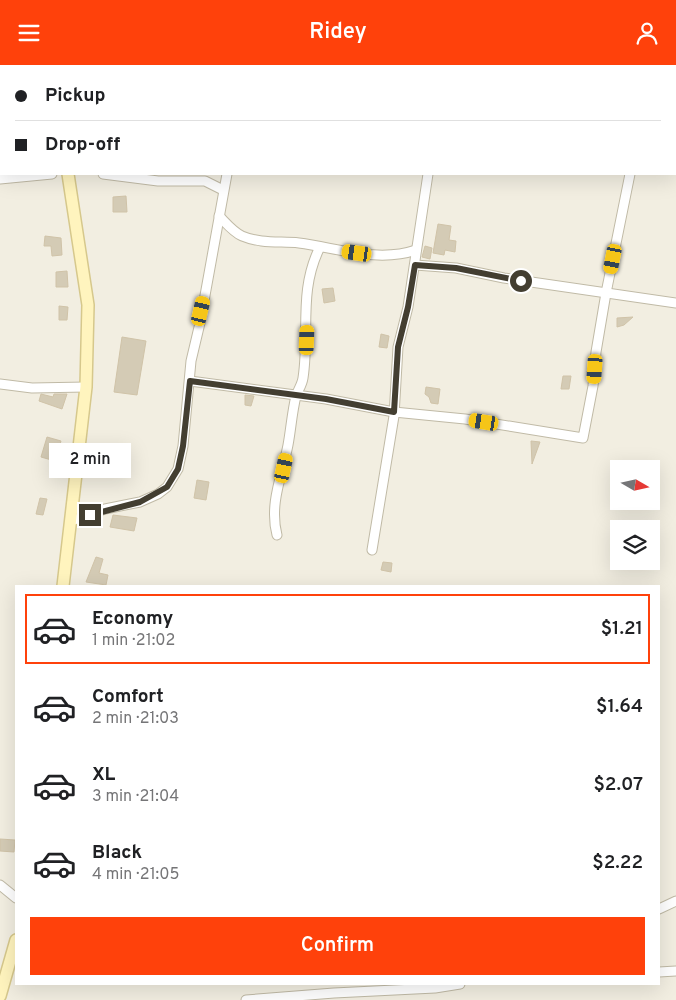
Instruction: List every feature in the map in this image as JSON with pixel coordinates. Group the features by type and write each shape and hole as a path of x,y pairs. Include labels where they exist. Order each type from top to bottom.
{"street":[{"path":"0,179 42,175"},
{"path":"63,585 86,387 88,305 68,175"},
{"path":"111,175 158,181 205,181 224,190"},
{"path":"71,521 105,509 140,502 167,487 178,469 183,446 191,361 212,264 227,175"},
{"path":"372,550 394,412 398,347 408,307 428,175"},
{"path":"190,381 296,397 326,399 394,412 465,419 583,438 593,387 596,352 606,293 630,175"},
{"path":"219,216 241,235 257,241 298,243 376,256 404,255 416,250"},
{"path":"277,535 273,520 275,498 287,453 296,397 303,381 307,329 304,307 307,279 320,247"},
{"path":"415,265 456,268 504,278 676,303"},
{"path":"0,384 32,388 86,387"},
{"path":"0,885 15,897"},
{"path":"660,909 676,901"},
{"path":"0,997 15,944"},
{"path":"660,972 676,971"},
{"path":"246,1000 436,988 454,985"}],"building":[{"path":"126,196 127,212 113,212 113,197"},
{"path":"438,224 451,226 449,240 456,241 455,252 445,250 444,255 433,253"},
{"path":"45,236 61,238 62,255 52,256 51,246 44,246"},
{"path":"425,246 432,248 430,259 422,257"},
{"path":"67,271 68,287 56,287 56,272"},
{"path":"333,288 335,301 324,303 322,289"},
{"path":"59,306 68,307 67,320 59,320"},
{"path":"633,317 624,325 617,327 617,318"},
{"path":"381,334 389,336 387,348 379,347"},
{"path":"122,337 146,341 137,395 114,392"},
{"path":"563,376 571,376 569,389 561,389"},
{"path":"426,387 440,389 438,404 431,403 429,397 425,394"},
{"path":"41,394 53,397 54,394 67,394 62,409 39,401"},
{"path":"245,395 254,396 251,406 245,405"},
{"path":"47,437 61,441 55,461 41,457"},
{"path":"531,441 540,442 532,464"},
{"path":"197,480 209,482 206,500 194,498"},
{"path":"40,498 47,499 43,515 36,514"},
{"path":"113,515 137,518 134,531 110,527"},
{"path":"96,557 103,559 99,573 108,575 106,585 86,582"},
{"path":"383,562 392,563 391,572 381,570"},
{"path":"0,839 15,840 14,852 0,851"}],"route":[{"path":"90,515 105,509 140,502 158,494 167,487 178,469 183,446 190,381 296,397 326,399 394,412 398,347 405,323 415,265 456,268 521,281"}]}
